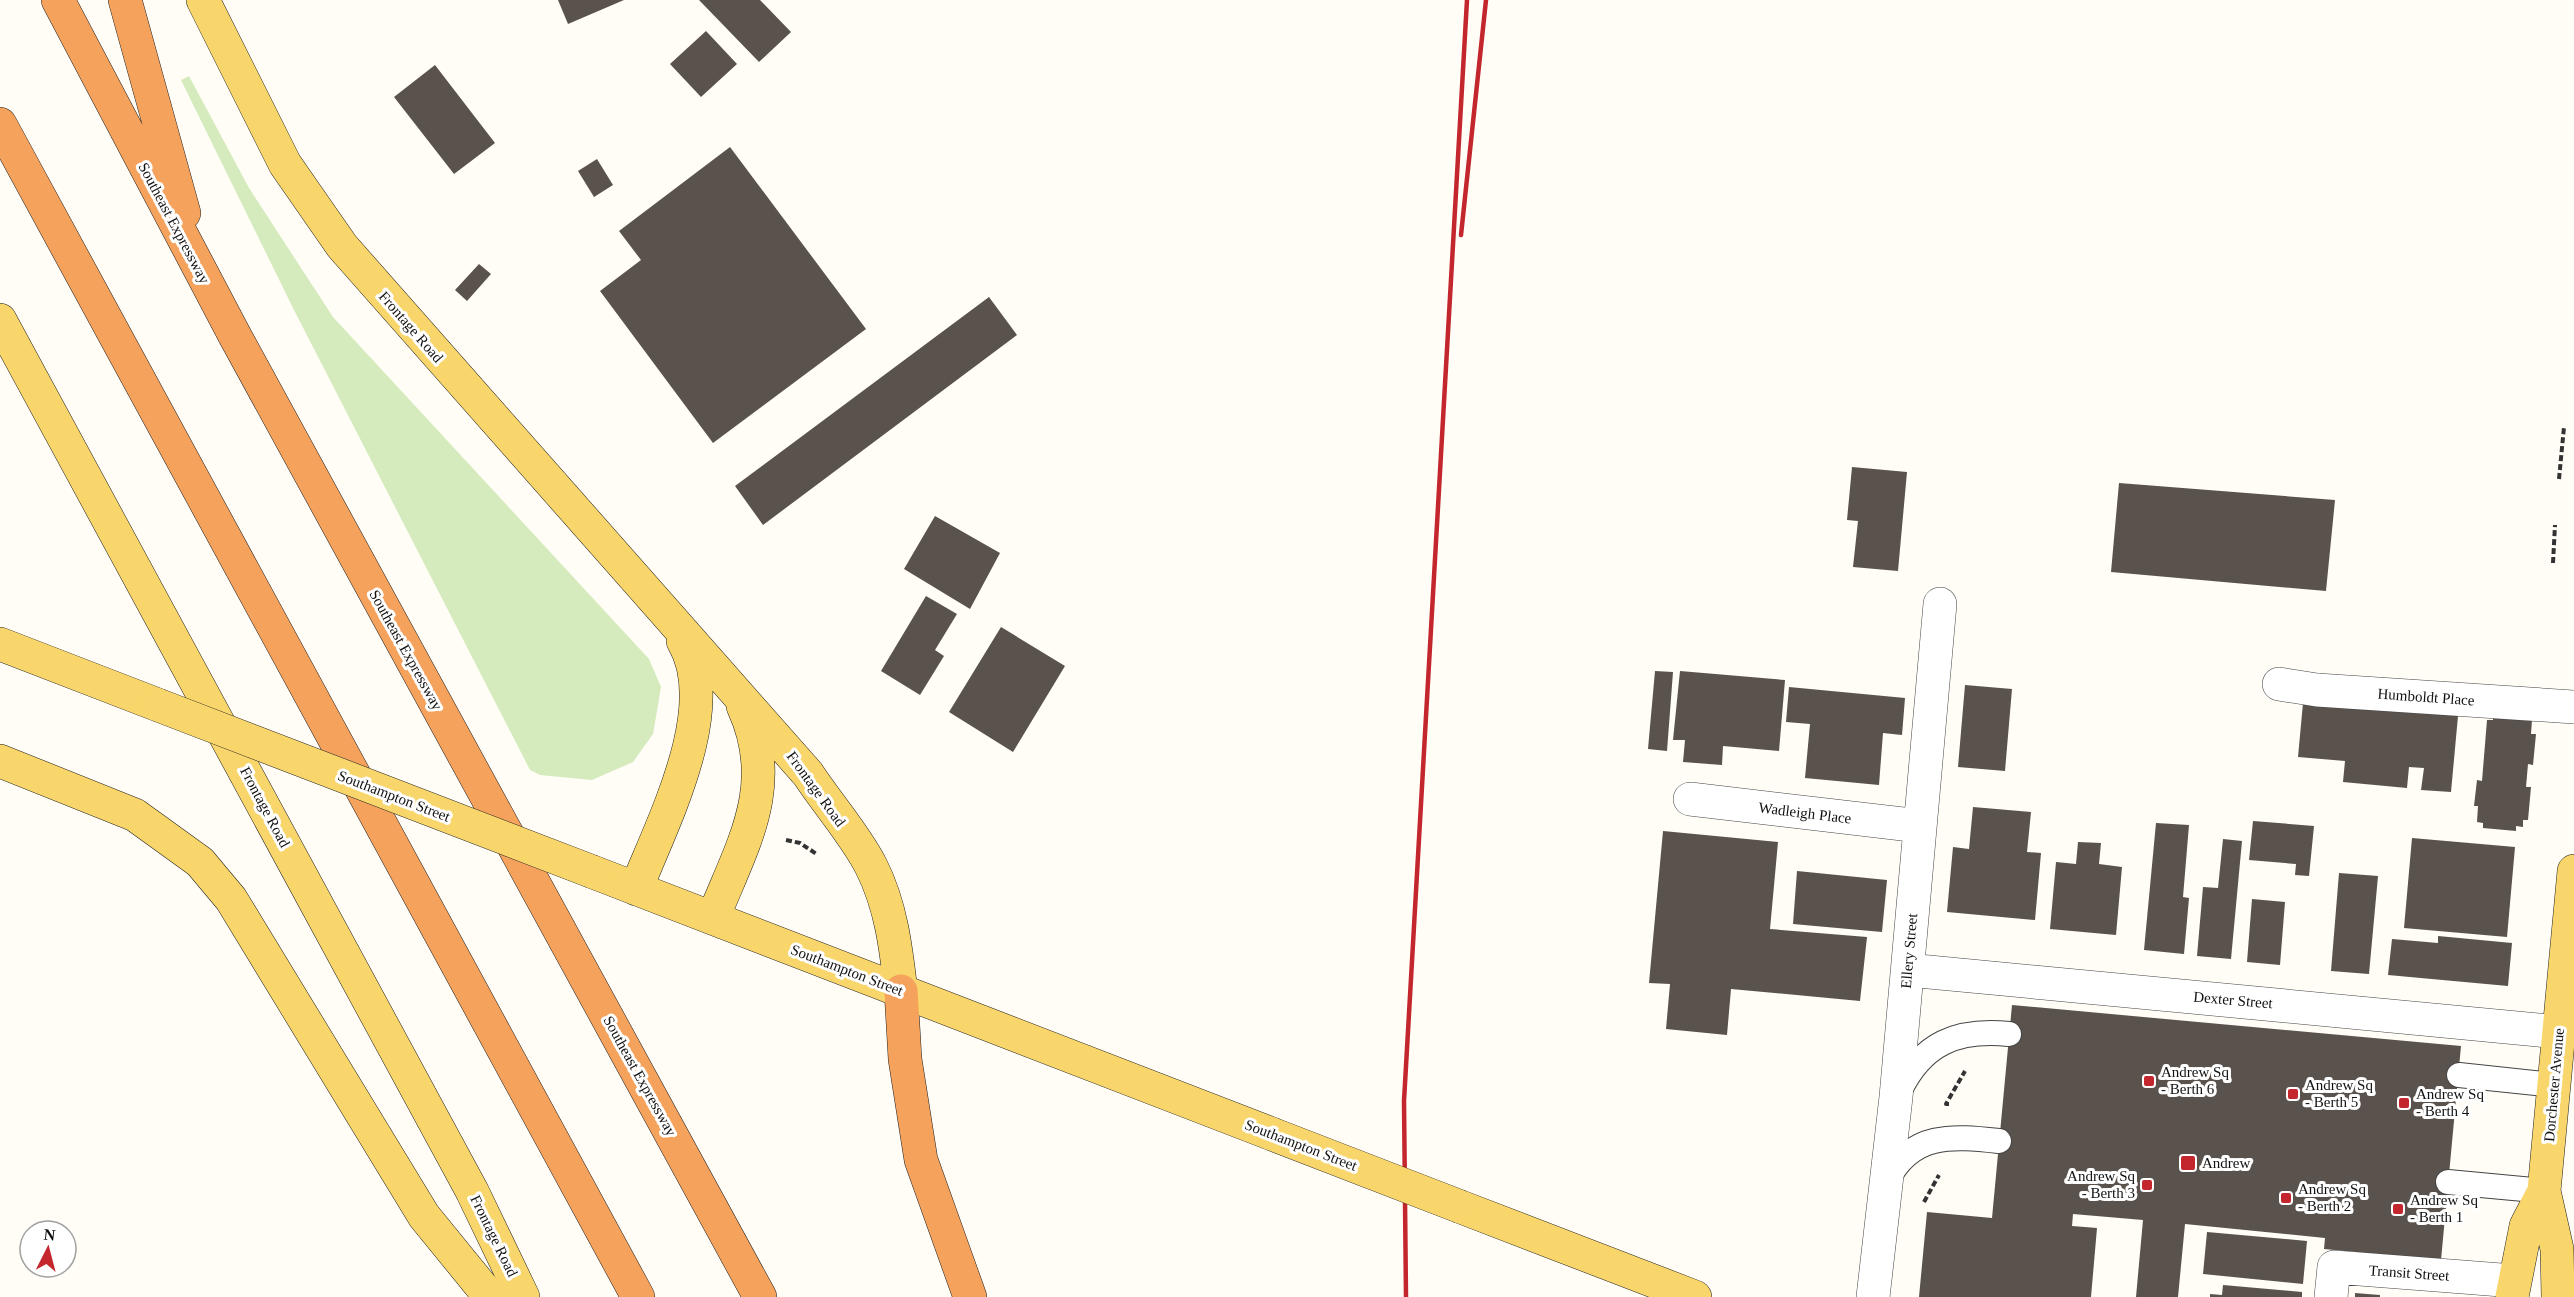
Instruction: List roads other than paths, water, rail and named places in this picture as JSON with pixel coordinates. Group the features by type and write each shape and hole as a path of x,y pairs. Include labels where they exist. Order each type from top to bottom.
{"highway":[{"name":"Southeast Expressway","path":"58,0 199,270 760,1297"},
{"path":"125,0 199,270"},
{"path":"0,124 638,1297"},
{"path":"901,991 907,1069 921,1160 970,1297"}],"main road":[{"name":"Frontage Road","path":"203,0 285,164 342,246 808,774 871,865 887,905 894,935 901,991"},
{"name":"Frontage Road","path":"0,320 460,1170 523,1297"},
{"name":"Frontage Road","path":"636,889 669,806 694,722 696,685 691,655 669,619"},
{"name":"Southampton Street","path":"0,644 1695,1297"},
{"path":"712,918 754,814 759,788 759,765 754,739 736,691"},
{"path":"0,761 135,814 200,862 231,899 424,1216 490,1297"},
{"name":"Dorchester Avenue","path":"2558,1297 2557,1249 2544,1191 2559,1032 2569,989 2574,871"},
{"name":"Dorchester Avenue","path":"2513,1289 2526,1226 2544,1191"}],"street":[{"name":"Ellery Street","path":"1873,1297 1896,1097 1940,604"},
{"name":"Humboldt Place","path":"2279,684 2317,690 2574,707"},
{"name":"Wadleigh Place","path":"1690,799 1920,826"},
{"name":"Dexter Street","path":"1908,970 2559,1032"},
{"name":"Transit Street","path":"2331,1297 2334,1267 2513,1289"}],"lane":[{"path":"1896,1097 1913,1066 1939,1044 1969,1033 2009,1034"},
{"path":"2459,1075 2554,1084"},
{"path":"1885,1186 1901,1160 1925,1143 1951,1138 1999,1141"},
{"path":"2448,1182 2544,1191"}],"railway":[{"path":"1406,1297 1404,1101 1467,0"},
{"path":"1461,235 1486,0"}],"place":[{"name":"Andrew Sq - Berth 6","path":"2149,1081"},
{"name":"Andrew Sq - Berth 5","path":"2293,1094"},
{"name":"Andrew Sq - Berth 4","path":"2404,1103"},
{"name":"Andrew","path":"2188,1163"},
{"name":"Andrew Sq - Berth 3","path":"2147,1185"},
{"name":"Andrew Sq - Berth 2","path":"2286,1198"},
{"name":"Andrew Sq - Berth 1","path":"2398,1209"}]}
